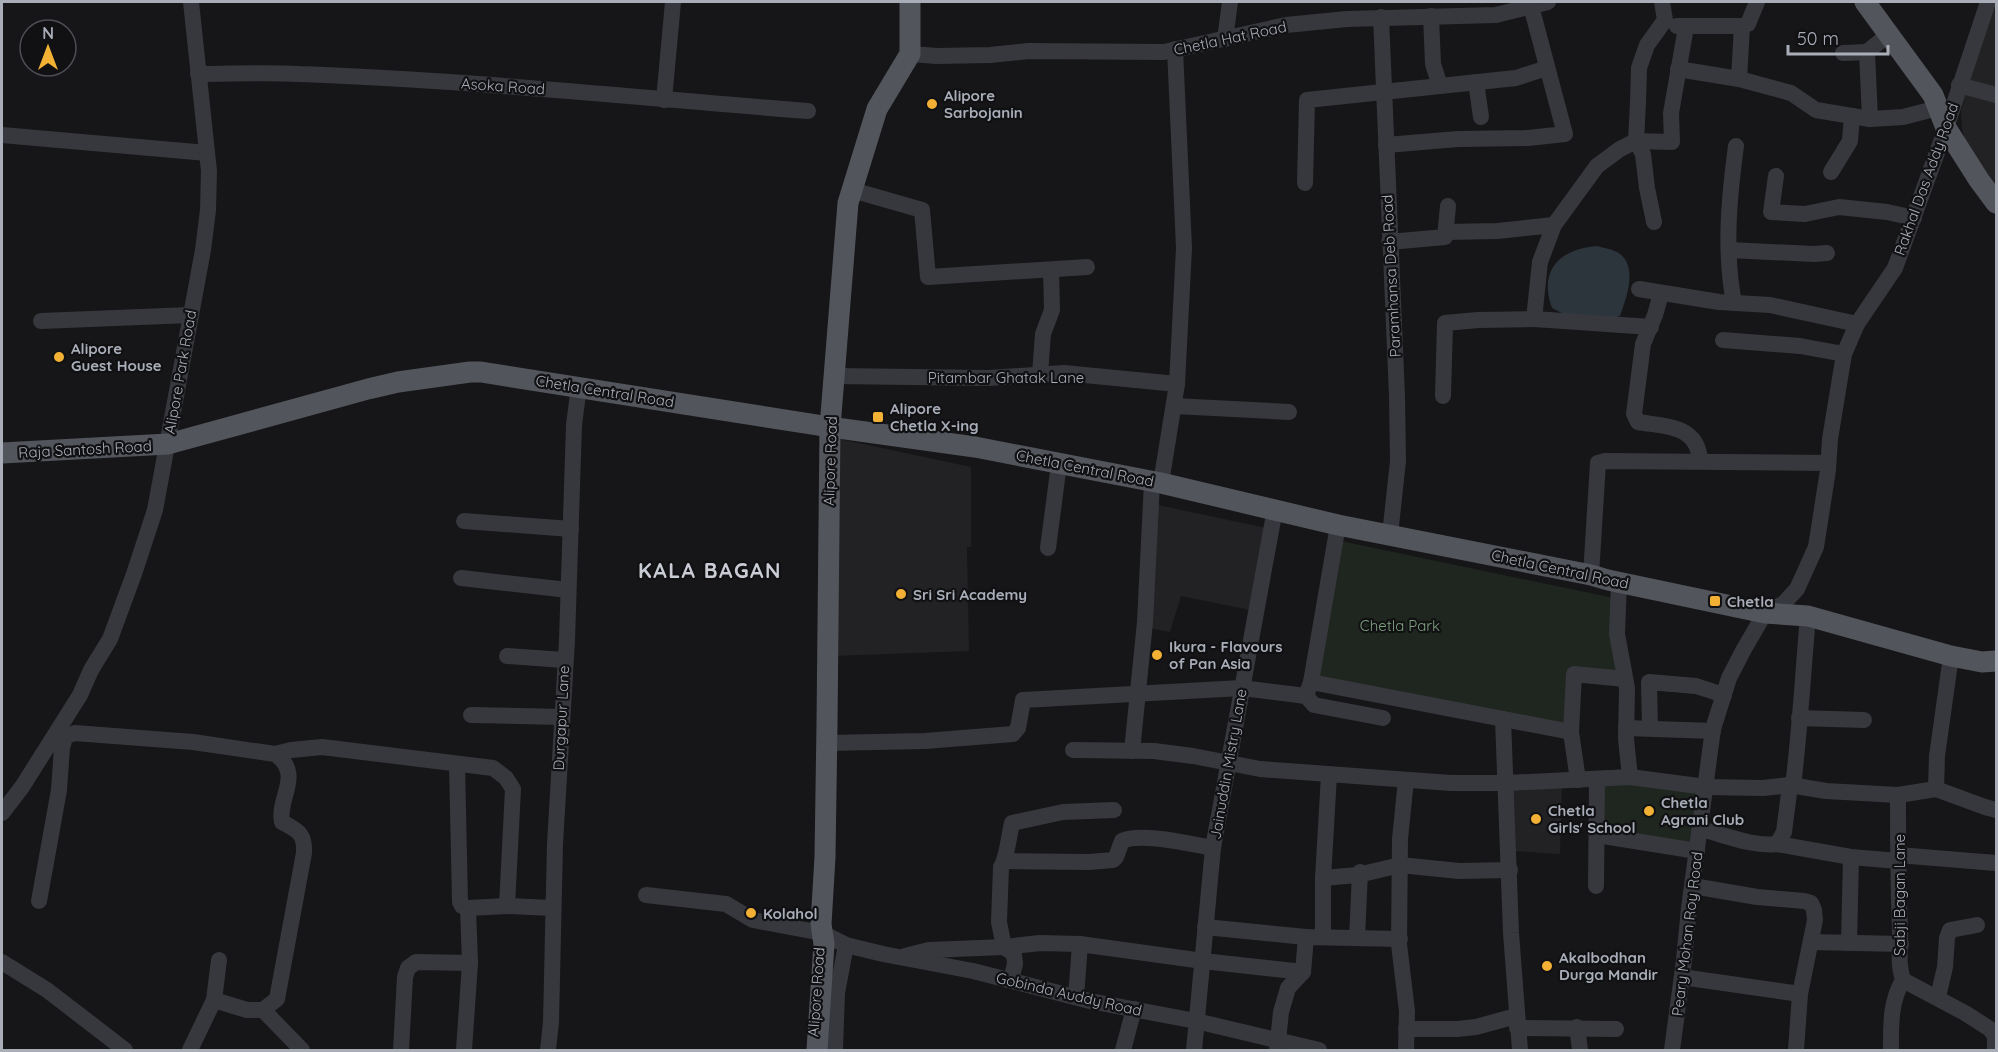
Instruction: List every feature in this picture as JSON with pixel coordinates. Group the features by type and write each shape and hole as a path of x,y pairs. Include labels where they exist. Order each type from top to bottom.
{"main road":[{"path":"910,2 910,54"},
{"path":"1865,2 1933,95 1946,128 1996,203"},
{"name":"Alipore Road","path":"817,1050 826,743 830,427 848,203 877,109 910,54"},
{"name":"Chetla Central Road","path":"168,444 368,389 398,382 471,372 579,386 830,427 975,447 1157,483 1338,525 1591,575 1765,613 1808,616 1992,666"},
{"name":"Raja Santosh Road","path":"2,453 168,444"},
{"name":"Alipore Road","path":"812,1050 821,940"}],"street":[{"name":"Alipore Park Road","path":"2,813 22,787 70,713 91,670 110,639 155,510 203,250 208,210 209,171 190,2"},
{"path":"664,100 673,2"},
{"path":"1225,39 1230,2"},
{"name":"Chetla Hat Road","path":"910,54 958,56 1029,51 1164,52 1362,10 1381,17 1431,16 1448,9 1496,15 1512,6 1531,6 1548,2"},
{"path":"1654,222 1643,154 1636,141 1640,69 1647,45 1664,24 1662,2"},
{"path":"1664,24 1686,27 1742,26 1748,24 1757,2"},
{"name":"Rakhal Das Addy Road","path":"1765,613 1783,604 1797,589 1816,547 1844,354 1857,324 1894,268 1946,128 1988,2"},
{"path":"1386,145 1565,134 1531,6"},
{"path":"1431,16 1433,64 1440,86"},
{"name":"Paramhansa Deb Road","path":"1381,17 1398,450 1390,535"},
{"path":"1739,79 1742,26"},
{"path":"1534,319 1540,262 1554,225 1597,166 1620,149 1636,141 1672,142 1671,113 1686,27"},
{"path":"1843,53 1867,52 1889,34"},
{"path":"1132,751 1157,483 1178,384 1184,249 1175,49"},
{"path":"1867,52 1870,119"},
{"path":"1305,183 1307,100 1516,78 1547,68"},
{"path":"1678,69 1739,79 1791,93 1816,110 1870,119 1903,117 1938,108"},
{"name":"Asoka Road","path":"198,74 309,74 588,92 808,111"},
{"path":"1476,82 1481,117"},
{"path":"1959,85 1996,94"},
{"path":"1831,172 1850,141 1852,116"},
{"path":"2,135 207,153"},
{"path":"1734,303 1729,279 1729,201 1736,146"},
{"path":"1776,176 1771,212 1805,214 1839,207 1887,212 1914,218"},
{"path":"852,190 922,210 928,276 1087,267"},
{"path":"1389,242 1445,237 1448,206"},
{"path":"1446,232 1497,231 1554,225"},
{"path":"1729,250 1814,255 1827,253"},
{"path":"1040,374 1043,334 1052,310 1051,270"},
{"path":"1640,289 1660,294 1734,303 1770,304 1857,324"},
{"path":"1660,294 1651,327 1643,344 1634,414 1638,422 1683,430 1695,439 1700,460"},
{"path":"40,321 190,315"},
{"path":"1443,396 1444,323 1534,319 1651,327"},
{"path":"1723,340 1800,346 1844,354"},
{"name":"Pitambar Ghatak Lane","path":"835,376 989,378 1064,373 1178,384"},
{"name":"Durgapur Lane","path":"545,1050 551,1022 553,908 574,425 579,386"},
{"path":"1174,406 1289,412"},
{"path":"1591,575 1598,463 1605,460 1700,460 1828,463"},
{"path":"1048,548 1059,464"},
{"name":"Jainuddin Mistry Lane","path":"1194,1050 1213,848 1275,509"},
{"path":"464,521 571,529"},
{"path":"1338,525 1309,689 1314,705 1383,718"},
{"path":"461,578 568,590"},
{"path":"1618,582 1617,634 1625,679 1629,777"},
{"name":"Peary Mohan Roy Road","path":"1672,1050 1713,731 1729,678 1765,613"},
{"path":"1777,844 1784,832 1799,738 1808,616"},
{"path":"507,656 564,660"},
{"path":"1936,789 1937,756 1951,656"},
{"path":"1578,780 1571,732 1574,674 1625,679"},
{"path":"1650,728 1649,682 1696,686 1724,695"},
{"path":"826,743 925,741 1013,734 1018,728 1023,700 1242,688 1309,689 1503,719 1571,732"},
{"path":"471,715 562,717"},
{"path":"1799,718 1864,720"},
{"path":"1503,719 1520,1050"},
{"path":"1626,728 1713,731"},
{"path":"39,901 59,790 62,747 66,736 75,733 194,742 275,754 322,747 493,768 506,778 513,789 507,906"},
{"path":"1073,750 1132,751 1193,756 1228,764 1329,775 1462,784 1629,777 1706,787 1792,786 1826,791 1898,795 1936,789 1996,810"},
{"path":"214,1000 248,1010 263,1010 277,999 305,841 299,832 282,822 280,813 289,785 289,773 283,760 275,754"},
{"path":"458,764 460,902 462,906 468,908 507,906 553,908"},
{"path":"1278,1046 1281,1012 1288,988 1303,972 1314,937 1323,878 1329,775"},
{"path":"1596,886 1598,779"},
{"path":"1406,780 1400,839 1400,939 1407,1011 1406,1050"},
{"name":"Sabji Bagan Lane","path":"1898,795 1899,966 1903,980"},
{"path":"1011,980 1015,964 1014,954 1004,947 1000,911 1001,867 1005,861 1012,823 1063,812 1114,810"},
{"path":"1701,828 1755,843 1777,844 1851,857 1996,863"},
{"path":"1597,835 1697,851"},
{"path":"1005,861 1113,860 1122,841 1129,837 1145,837 1213,848"},
{"path":"1849,943 1851,857"},
{"path":"1323,878 1358,875 1400,865 1459,871 1510,870"},
{"path":"1357,938 1360,872 1358,875"},
{"path":"1693,886 1811,903 1815,920 1800,994 1796,1050"},
{"name":"Gobinda Auddy Road","path":"646,895 726,904 753,920 821,940 1011,980 1076,997 1196,1021 1278,1046 1319,1050"},
{"path":"464,1050 471,963 468,908"},
{"path":"1938,997 1950,930 1977,925"},
{"path":"1205,927 1314,937 1400,939"},
{"path":"1811,942 1900,944"},
{"path":"902,957 929,950 1040,943 1080,944 1303,972"},
{"path":"1076,997 1080,944"},
{"path":"835,1050 837,993 846,945"},
{"path":"190,1050 214,1000 219,960"},
{"path":"2,962 47,990 125,1050"},
{"path":"400,1050 405,977 408,968 416,962 471,963"},
{"path":"1682,977 1800,994"},
{"path":"1891,1050 1892,1005 1903,980 1938,997 1994,1031 1995,1050"},
{"path":"1123,1050 1134,1009"},
{"path":"263,1010 302,1050"},
{"path":"1406,1029 1457,1029 1517,1022 1616,1029"},
{"path":"1577,1028 1580,1050"}],"shaded area":[{"path":"1995,2 1996,192 1967,149 1961,112"},
{"path":"1597,246 1618,252 1628,267 1629,284 1620,316 1601,321 1585,321 1552,308 1548,295 1548,283 1550,272 1555,264 1572,252"},
{"path":"835,438 971,467 971,547 967,547 969,651 833,656"},
{"path":"1158,505 1266,528 1250,610 1181,596 1170,632 1148,628"},
{"name":"Chetla Girls' School","path":"1562,784 1560,854 1514,851 1510,786"}],"green space":[{"name":"Chetla Park","path":"1336,540 1614,598 1620,671 1568,669 1569,727 1315,681"},
{"name":"Chetla Agrani Club","path":"1600,782 1703,790 1693,847 1599,832"}],"place":[{"name":"Alipore Sarbojanin","path":"932,104"},
{"name":"Alipore Guest House","path":"59,357"},
{"name":"Alipore Chetla X-ing","path":"878,417"},
{"name":"Sri Sri Academy","path":"901,594"},
{"name":"Chetla","path":"1715,601"},
{"name":"Ikura - Flavours of Pan Asia","path":"1157,655"},
{"name":"Chetla Agrani Club","path":"1649,811"},
{"name":"Chetla Girls' School","path":"1536,819"},
{"name":"Kolahol","path":"751,913"},
{"name":"Akalbodhan Durga Mandir","path":"1547,966"}],"district":[{"name":"KALA BAGAN","path":"710,570"}]}
